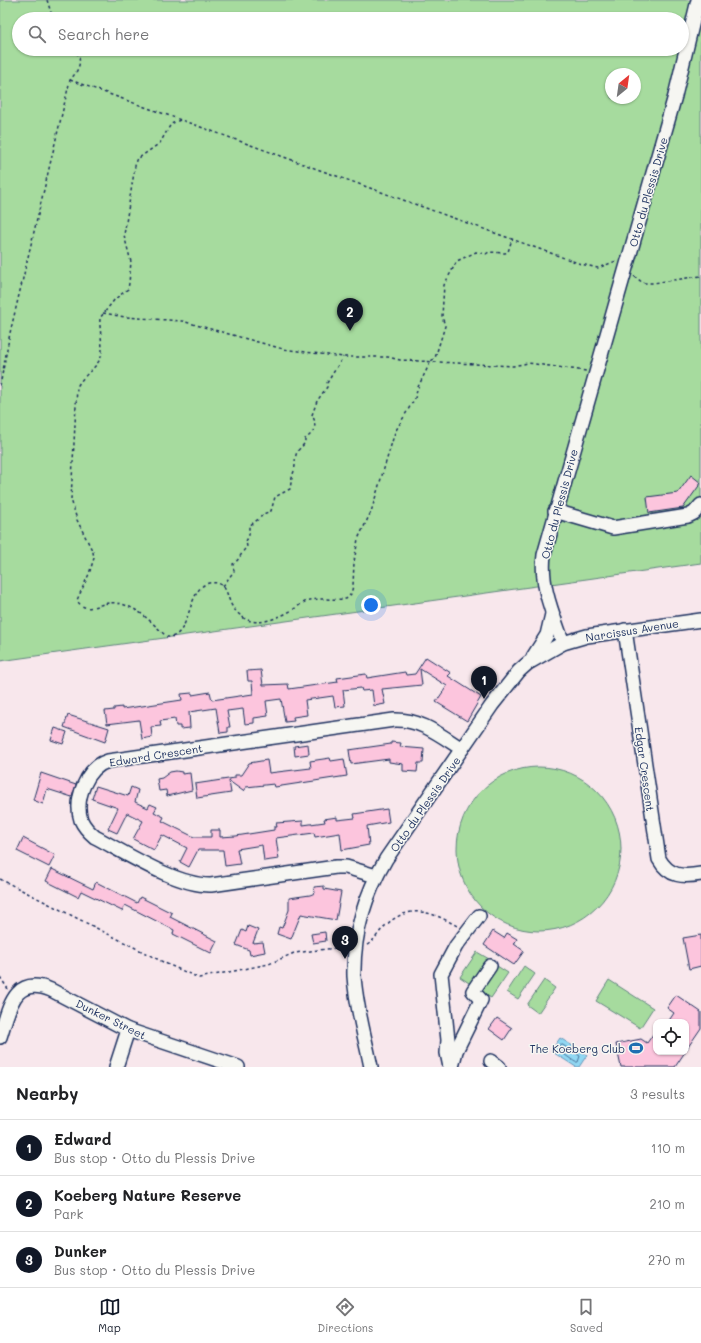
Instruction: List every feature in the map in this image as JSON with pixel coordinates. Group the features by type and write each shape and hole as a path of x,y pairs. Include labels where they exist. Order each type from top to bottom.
{"street":[{"name":"Otto du Plessis Drive","path":"689,38 698,0"},
{"name":"Otto du Plessis Drive","path":"371,1067 354,977 356,946 364,906 376,876 504,689 528,663 563,643 552,614 547,595 542,568 544,555 555,511 595,374 622,265 675,96 685,56"},
{"path":"555,511 613,528 688,516 701,505"},
{"path":"528,663 548,635 552,614"},
{"name":"Narcissus Avenue","path":"563,643 587,636 701,620"},
{"name":"Edgar Crescent","path":"625,630 659,859 663,866 677,875 701,874"},
{"name":"Edward Crescent","path":"376,876 346,867 336,867 211,885 201,885 182,881 95,837 88,831 83,824 80,811 85,786 91,772 108,761 394,720 412,720 422,724 462,749"},
{"path":"451,1067 447,1053 448,1040 441,974 456,946 479,916"},
{"path":"451,1067 461,1040 481,1000 473,991 490,966"},
{"name":"Dunker Street","path":"14,997 18,992 30,985 36,985 51,990 128,1030 238,1067"},
{"path":"0,1037 14,997"},
{"path":"116,1067 128,1030"}],"path":[{"path":"47,0 51,12"},
{"path":"0,386 10,333 70,80 77,72 80,62 78,56"},
{"path":"70,80 590,267 622,265 643,283 653,284 701,276"},
{"path":"180,120 171,124 160,143 136,160 124,231 131,262 128,289 115,299 103,313 99,325 102,348 100,358 81,379 77,387 71,499 77,520 94,558 77,600 83,608 88,609 109,603 127,606 149,619 167,637 172,638 180,633 191,606 202,587 210,583 223,586 227,589 233,608 248,621 266,621 279,617 309,600 346,599 351,594 353,586 354,562 358,539 371,512 395,432 415,398 418,387 431,361 435,358 445,326 442,316 444,285 457,261 476,252 486,254 489,252 505,254 508,252 512,239"},
{"path":"103,313 138,319 182,321 283,348 343,357 388,357 400,360 513,366 528,363 577,368 595,374"},
{"path":"223,586 234,571 233,564 239,560 242,552 247,547 246,541 249,536 249,526 263,514 271,511 275,497 290,489 290,481 295,469 293,464 296,454 302,447 305,439 312,435 315,425 312,415 313,410 327,387 327,383 335,367 343,357"},
{"path":"0,879 166,964 199,978 269,964 294,953 335,948 347,944 356,946 368,945 389,922 408,911 420,911 441,916 467,931"},
{"path":"0,977 14,997"}],"green space":[{"path":"0,0 701,0 701,563 0,661"},
{"path":"539,767 570,773 597,791 615,818 621,849 615,880 597,907 570,925 539,931 508,925 481,907 463,880 457,849 463,818 481,791 508,773"},
{"path":"477,952 489,959 472,985 460,977"},
{"path":"497,966 508,973 491,998 480,991"},
{"path":"524,966 535,974 518,999 507,992"},
{"path":"544,980 555,988 538,1013 527,1005"},
{"path":"609,980 653,1008 640,1028 596,1001"}],"water":[{"path":"560,1038 587,1055 579,1067 576,1067 551,1051"}],"building":[{"path":"691,475 701,483 683,508 649,513 647,497 678,493"},
{"path":"426,657 451,673 448,676 481,697 467,721 436,702 447,686 420,669 422,685 382,689 385,704 374,706 372,690 362,691 361,688 343,690 345,706 335,707 333,696 305,700 307,715 293,717 294,721 285,722 281,699 266,701 268,716 254,718 254,723 245,724 243,709 227,711 230,727 228,727 228,732 220,733 216,708 189,712 190,728 180,729 180,726 176,726 175,719 160,721 161,726 151,727 152,737 142,739 139,720 107,724 105,711 114,710 114,708 122,707 122,709 182,700 181,694 192,693 192,695 210,692 212,700 253,694 252,681 248,681 247,671 261,670 263,685 288,684 289,689 338,682 337,678 366,674 367,678 405,672 406,675 415,674"},
{"path":"68,715 109,728 105,742 64,727"},
{"path":"55,728 67,732 63,744 51,740"},
{"path":"391,742 401,743 400,747 424,749 423,763 418,763 417,772 403,771 403,764 389,762 389,759 351,764 349,750 391,744"},
{"path":"308,744 309,754 295,756 294,746"},
{"path":"330,758 331,761 344,759 347,776 275,787 274,784 246,787 243,791 229,781 231,793 197,798 195,784 235,778 235,775 241,775 249,763 267,760 269,773 311,768 310,761"},
{"path":"170,772 182,772 182,774 190,773 192,790 167,796 166,790 159,791 157,779 162,778"},
{"path":"41,773 76,785 72,797 47,789 43,804 33,800"},
{"path":"96,786 128,796 131,787 138,790 135,802 148,808 150,804 157,807 154,812 164,817 162,821 194,837 211,837 211,830 220,830 220,837 236,836 274,830 274,827 277,827 276,823 303,821 303,825 325,822 324,819 337,817 337,820 355,818 354,814 387,809 389,822 367,826 369,845 342,850 340,833 315,837 314,833 276,838 279,859 264,861 262,845 237,849 240,864 225,866 223,850 198,850 189,867 180,862 187,848 162,835 154,850 133,839 143,821 127,813 117,833 108,829 118,808 92,799"},
{"path":"23,838 55,855 49,867 17,851"},
{"path":"52,869 93,889 96,882 137,903 140,897 172,913 170,917 217,941 211,953 173,934 174,930 125,905 122,911 81,891 78,897 46,881"},
{"path":"324,886 324,889 341,892 336,920 301,914 291,939 277,934 279,927 282,928 289,910 289,898 310,895 315,893 314,887"},
{"path":"248,926 258,930 253,943 263,942 265,952 250,955 249,950 236,945 242,930 246,932"},
{"path":"493,931 504,938 507,933 517,939 514,944 524,951 514,965 484,945"},
{"path":"325,932 326,941 313,943 311,934"},
{"path":"701,935 701,966 689,969 683,938"},
{"path":"676,995 701,1012 701,1028 689,1046 689,1019 670,1019 674,1013 667,1008"},
{"path":"497,1018 512,1028 504,1040 489,1029"},
{"name":"The Koeberg Club","path":"653,1034 653,1055 683,1055 675,1067 621,1067 616,1044 641,1039 647,1043"}],"place":[{"name":"Koeberg Nature Reserve","path":"350,331"},
{"name":"Edward","path":"484,699"},
{"name":"Dunker","path":"345,959"},
{"name":"The Koeberg Club","path":"636,1048"}]}
